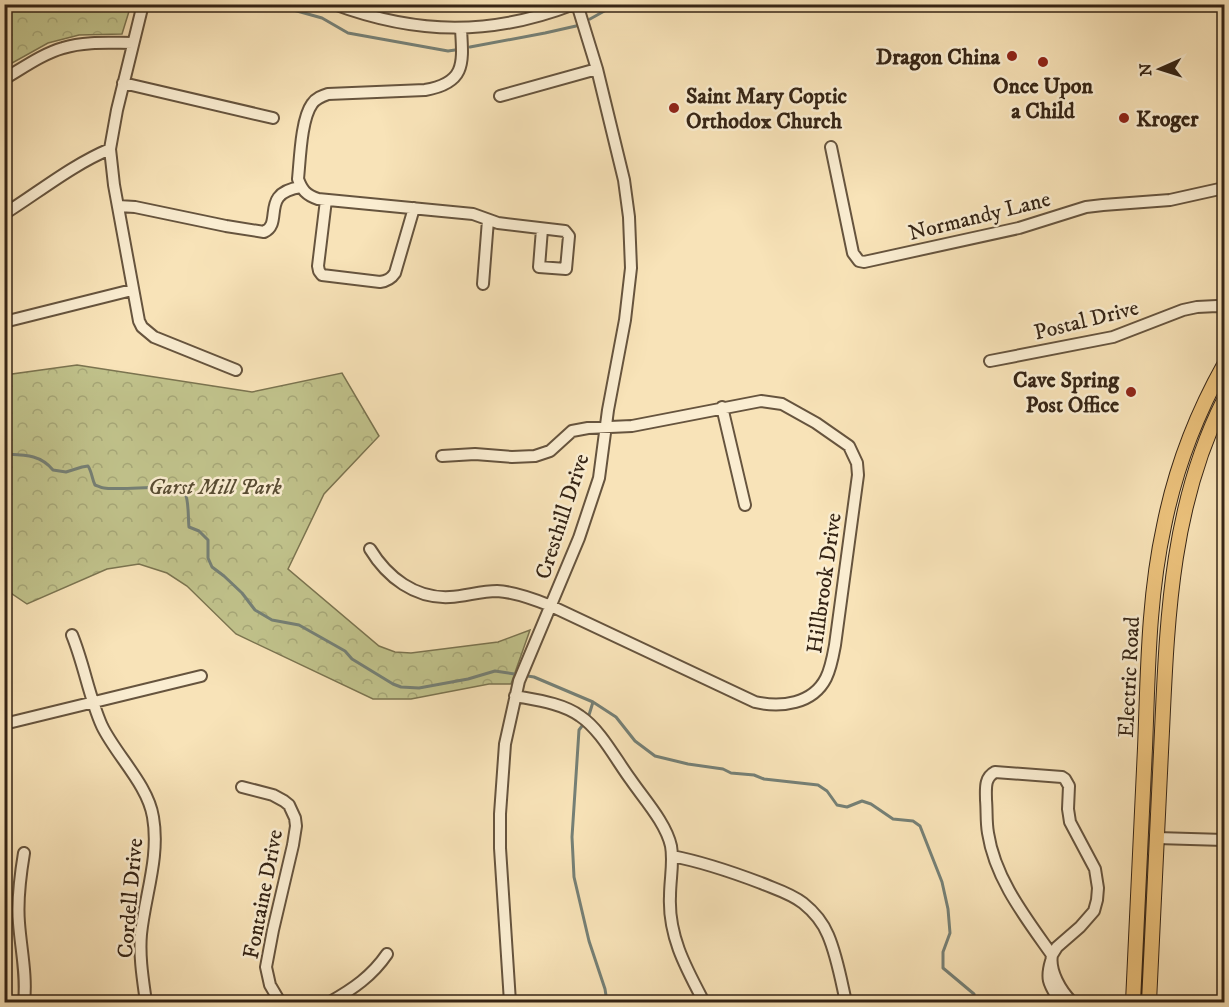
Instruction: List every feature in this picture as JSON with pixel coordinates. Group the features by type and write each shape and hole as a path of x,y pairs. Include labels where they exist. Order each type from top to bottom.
{"main road":[{"name":"Electric Road","path":"1132,1002 1149,668 1158,558 1166,517 1183,458 1206,401 1224,365"},
{"name":"Electric Road","path":"1149,1002 1170,592 1186,503 1197,466 1224,400"}],"street":[{"path":"143,4 123,83 110,149 111,170 139,321 154,337 236,370"},
{"path":"334,4 376,18 411,26 461,29 509,23 576,4"},
{"name":"Cresthill Drive","path":"510,1002 501,871 500,814 505,744 519,681 579,538 599,478 631,267 631,240 624,180 597,69 576,4"},
{"path":"461,29 463,57 461,65 458,73 446,84 425,90 328,94 315,100 310,105 305,123 298,179 300,187 310,196 326,200 473,214 505,225 542,229"},
{"path":"4,79 63,47 77,44 133,43"},
{"path":"500,96 597,69"},
{"path":"123,83 273,118"},
{"name":"Normandy Lane","path":"831,147 853,253 859,261 864,262 1044,222 1086,207 1170,200 1224,188"},
{"path":"4,214 79,165 110,149"},
{"path":"118,206 135,207 264,232 272,226 274,207 278,197 285,191 300,187"},
{"path":"326,200 319,271 322,275 380,282 387,281 395,273 414,208"},
{"path":"483,284 488,220"},
{"path":"4,322 132,290"},
{"name":"Postal Drive","path":"990,361 1113,337 1183,310 1217,306 1224,308"},
{"name":"Hillbrook Drive","path":"370,549 386,571 402,584 420,593 448,597 498,591 530,598 755,702 776,705 800,701 823,682 832,661 835,645 858,475 857,463 849,446 782,404 761,400 632,426 572,431 550,451 535,456 475,453 442,456"},
{"path":"722,407 745,506"},
{"name":"Cordell Drive","path":"72,635 103,727 133,774 153,817 155,848 140,949 146,1002"},
{"path":"4,724 201,676"},
{"path":"515,696 569,710 588,722 602,738 660,822 670,844 672,856 669,896 674,938 704,1002"},
{"path":"1053,955 1028,922 1001,876 993,855 987,832 986,791 987,780 995,772 1065,779 1069,786 1070,822 1095,868 1098,888 1094,911 1057,947 1047,974 1049,984 1060,1002"},
{"name":"Fontaine Drive","path":"242,787 273,795 284,801 289,805 295,818 293,845 266,967 270,985 280,1002"},
{"path":"1157,838 1224,840"},
{"path":"24,853 18,901 24,968 24,1002"},
{"path":"672,856 693,860 735,874 786,893 803,903 828,934 836,957 846,1002"},
{"path":"330,1002 362,983 387,954"},
{"path":"1053,955 1051,963 1060,988 1072,1002"}],"green space":[{"path":"5,4 131,5 122,34 79,35 48,43 5,67"},
{"name":"Garst Mill Park","path":"77,365 252,392 342,373 379,436 324,494 288,569 379,646 395,652 411,653 498,642 530,630 511,684 489,684 411,699 373,699 236,634 187,586 167,573 139,564 107,569 27,604 5,589 5,375"}],"waterway":[{"path":"272,4 322,18 348,33 448,51 455,50"},
{"path":"590,19 617,4"},
{"path":"470,47 576,26"},
{"path":"4,454 31,456 43,461 53,470 66,472 88,466 95,485 103,488 179,490 186,497 189,527 199,531 208,540 208,558 212,567 242,593 255,610 272,620 299,625 345,651 352,659 393,684 419,688 468,679 495,671 534,677 593,702 616,717 635,741 655,756 723,769 731,773 754,775 764,779 818,785 827,791 837,805 847,807 862,801 871,804 893,819 913,821 920,826 942,882 948,909 950,933 943,952 943,968 974,994 976,1002"},
{"path":"589,715 593,702"},
{"path":"582,726 579,730 572,837 574,877 589,941 607,1002"}],"place":[{"name":"Dragon China","path":"1012,56"},
{"name":"Once Upon a Child","path":"1043,62"},
{"name":"Saint Mary Coptic Orthodox Church","path":"674,108"},
{"name":"Kroger","path":"1124,118"},
{"name":"Cave Spring Post Office","path":"1131,392"}]}
